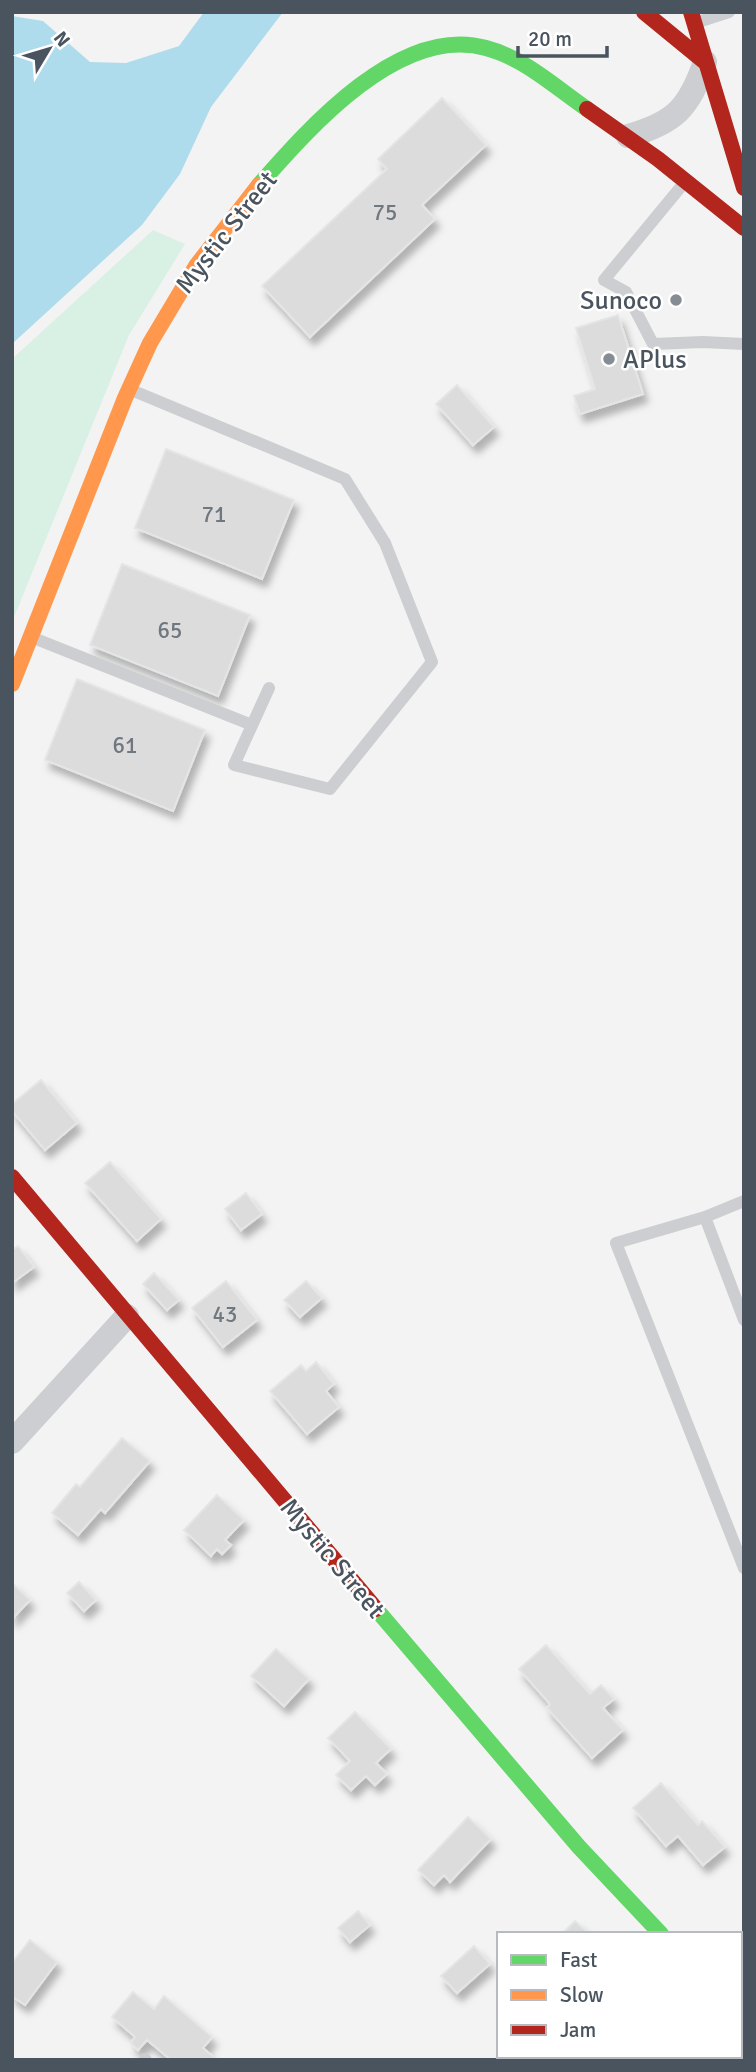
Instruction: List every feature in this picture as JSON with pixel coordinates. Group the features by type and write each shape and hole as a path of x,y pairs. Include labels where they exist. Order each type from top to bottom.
{"main road":[{"path":"644,12 705,62"},
{"path":"693,18 744,188"},
{"name":"Mystic Street","path":"12,684 129,388 173,301 237,212 319,121 357,88 403,60 434,47 453,44 491,49 524,65 628,136 687,180 744,228"},
{"name":"Mystic Street","path":"12,1177 579,1847 659,1932"}],"street":[{"path":"628,136 655,129 671,118 689,97 705,62"},
{"path":"12,1442 127,1316"}],"lane":[{"path":"693,18 729,12"},
{"path":"687,180 604,280 626,292 653,344 744,344"},
{"path":"129,388 345,480 385,543 432,662 330,789 234,765 269,688"},
{"path":"31,637 251,725"},
{"path":"744,1200 705,1217 617,1243 744,1568"},
{"path":"705,1217 744,1320"}],"green space":[{"path":"153,230 185,244 129,335 12,622 12,359"}],"water":[{"path":"204,12 283,12 211,107 180,174 142,225 12,344 12,16 43,21 90,62 126,63 179,46"}],"building":[{"path":"442,98 486,145 422,205 435,219 310,337 262,286 387,169 378,159"},
{"name":"APlus","path":"618,315 643,394 580,414 574,396 595,389 576,328"},
{"path":"457,385 494,427 473,445 436,404"},
{"path":"166,449 294,500 262,579 135,528"},
{"path":"122,564 250,615 218,696 90,645"},
{"path":"77,679 205,730 173,811 45,760"},
{"path":"41,1080 77,1123 45,1150 12,1111 12,1104"},
{"path":"110,1162 161,1219 137,1241 85,1183"},
{"path":"246,1193 262,1214 241,1230 225,1209"},
{"path":"18,1246 34,1267 12,1283 12,1250"},
{"path":"154,1273 179,1300 167,1310 143,1284"},
{"path":"226,1281 257,1320 223,1347 192,1308"},
{"path":"306,1281 322,1298 300,1317 284,1300"},
{"path":"316,1362 334,1384 326,1391 339,1407 307,1434 270,1391 301,1365 306,1371"},
{"path":"122,1438 150,1461 105,1513 101,1509 78,1535 52,1513 76,1484 80,1487"},
{"path":"217,1495 244,1520 225,1540 231,1545 222,1554 217,1549 211,1556 184,1530"},
{"path":"79,1582 96,1600 84,1611 67,1593"},
{"path":"12,1583 30,1600 12,1619"},
{"path":"546,1645 590,1694 601,1685 614,1699 603,1708 623,1730 592,1758 547,1708 550,1704 519,1669"},
{"path":"276,1649 309,1679 284,1706 251,1676"},
{"path":"355,1712 391,1749 376,1763 387,1774 375,1785 366,1776 351,1790 336,1775 350,1761 328,1738"},
{"path":"661,1783 698,1825 702,1821 725,1847 703,1865 678,1836 666,1846 633,1808"},
{"path":"468,1817 491,1839 450,1882 444,1875 434,1885 418,1870"},
{"path":"358,1911 370,1925 350,1942 338,1928"},
{"path":"575,1921 587,1932 564,1932"},
{"path":"30,1940 57,1962 25,2005 12,1996 12,1963"},
{"path":"474,1946 490,1964 457,1993 441,1976"},
{"path":"133,1992 154,2009 164,1996 212,2037 203,2048 217,2060 171,2060 147,2040 138,2050 131,2043 135,2037 112,2017"}],"traffic: fast":[{"path":"259,185 303,136 359,86 390,66 421,51 454,45 486,48 539,74 587,109"},
{"path":"376,1609 579,1847 659,1932"}],"traffic: slow":[{"path":"12,684 125,398 150,343 196,266 259,185"}],"traffic: jam":[{"path":"644,12 705,62"},
{"path":"691,12 744,188"},
{"path":"587,109 658,159 744,228"},
{"path":"12,1177 376,1609"}],"place":[{"name":"Sunoco","path":"676,300"},
{"name":"APlus","path":"609,359"}]}
